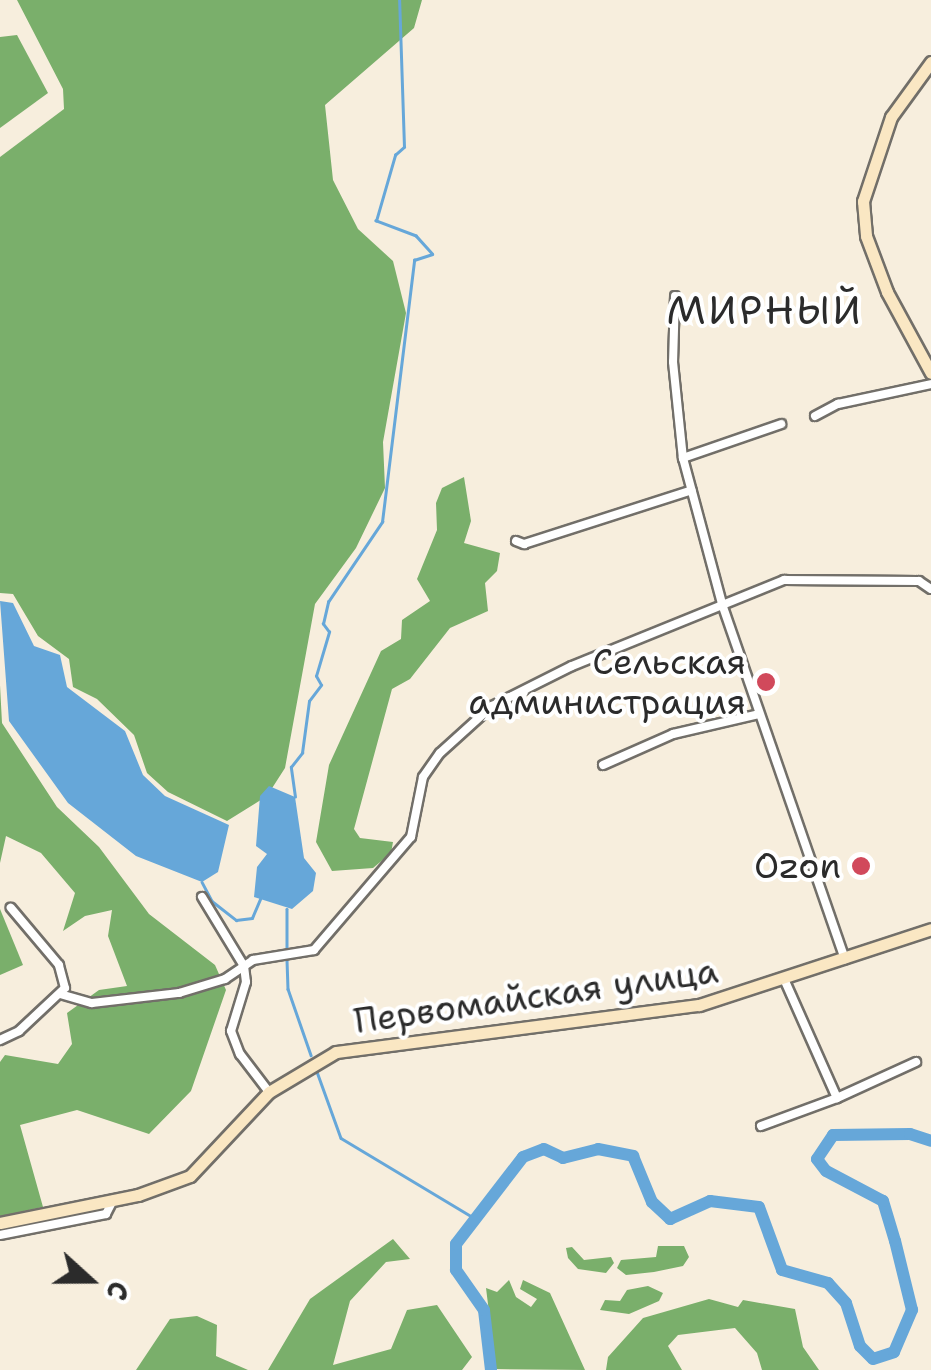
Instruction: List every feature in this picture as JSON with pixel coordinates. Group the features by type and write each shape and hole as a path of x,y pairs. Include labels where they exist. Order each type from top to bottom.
{"street":[{"path":"931,62 891,117 863,201 866,236 887,292 931,373"},
{"path":"675,296 674,379 683,458 722,604 844,959"},
{"path":"814,416 866,396 931,384"},
{"path":"683,458 781,424"},
{"path":"516,540 524,544 692,490"},
{"path":"60,994 92,1003 179,993 244,966 314,950 397,856 415,828 423,777 492,706 784,580 919,580 931,589"},
{"path":"604,765 673,734 759,714"},
{"path":"202,897 244,966 246,982 232,1030 240,1054 269,1092"},
{"path":"0,1040 65,988 58,965 11,908"},
{"name":"Первомайская улица","path":"0,1222 164,1188 199,1170 269,1092 336,1052 700,1005 931,929"},
{"path":"784,980 837,1098"},
{"path":"761,1126 837,1098 916,1062"},
{"path":"0,1234 106,1214 113,1200"}],"green space":[{"path":"17,0 422,0 414,28 325,105 333,180 358,229 393,261 406,313 383,442 385,488 356,548 315,604 285,768 267,796 227,821 168,792 147,773 134,735 97,699 73,687 69,659 38,636 13,594 0,593 0,157 64,109 63,89"},
{"path":"17,35 48,93 0,128 0,37"},
{"path":"464,477 471,521 464,543 500,553 497,571 485,583 488,611 450,628 410,679 392,689 354,829 360,838 393,842 391,853 373,868 332,871 316,842 329,765 381,651 401,639 402,620 430,601 417,579 437,530 436,503 442,488"},
{"path":"0,685 2,723 57,807 99,847 149,914 215,965 226,990 191,1091 149,1134 77,1110 20,1125 43,1207 0,1216 0,1062 5,1055 58,1064 72,1044 67,1013 99,990 127,986 108,936 112,910 85,916 63,931 75,893 41,853 6,836 0,863"},
{"path":"0,909 23,965 0,975"},
{"path":"393,1239 410,1259 386,1262 350,1301 333,1365 391,1349 407,1310 437,1305 472,1357 462,1370 268,1370 310,1299"},
{"path":"658,1246 684,1246 689,1257 683,1266 654,1272 626,1275 617,1268 621,1260 656,1257"},
{"path":"572,1247 584,1260 611,1257 614,1263 606,1273 578,1269 568,1258 566,1248"},
{"path":"509,1280 516,1297 531,1307 537,1299 520,1289 523,1280 550,1293 585,1370 496,1369 486,1288 497,1292"},
{"path":"648,1286 663,1293 659,1301 629,1314 600,1310 605,1300 620,1301 627,1290"},
{"path":"709,1299 738,1307 743,1300 795,1309 803,1347 819,1370 762,1370 757,1353 735,1328 678,1335 668,1346 682,1370 606,1370 608,1357 643,1318"},
{"path":"197,1316 217,1325 216,1356 248,1370 136,1370 170,1319"}],"water":[{"path":"0,601 13,603 34,646 60,655 67,687 125,731 143,775 165,796 229,825 218,872 202,882 136,856 68,803 9,721"},
{"path":"269,786 295,797 304,858 316,873 313,891 292,909 254,897 257,867 267,854 256,846 260,796"}],"waterway":[{"path":"295,797 291,767 302,753 309,701 321,685 316,676 329,632 323,624 328,602 382,522 414,260 432,254 416,236 376,221 395,155 404,147 399,0"},
{"path":"202,882 212,901 236,920 252,918 260,899"},
{"path":"287,909 287,948"},
{"path":"287,960 288,989 311,1055"},
{"path":"316,1069 341,1138 474,1218"},
{"path":"491,1370 484,1310 456,1270 456,1244 523,1157 544,1149 563,1158 598,1149 633,1156 652,1202 670,1219 710,1201 759,1207 782,1270 828,1283 846,1303 860,1346 873,1359 894,1352 912,1310 895,1241 883,1201 826,1171 817,1159 833,1135 910,1134 931,1141"}],"place":[{"name":"Сельская администрация","path":"766,682"},
{"name":"Ozon","path":"861,866"}],"district":[{"name":"МИРНЫЙ","path":"765,310"}]}
